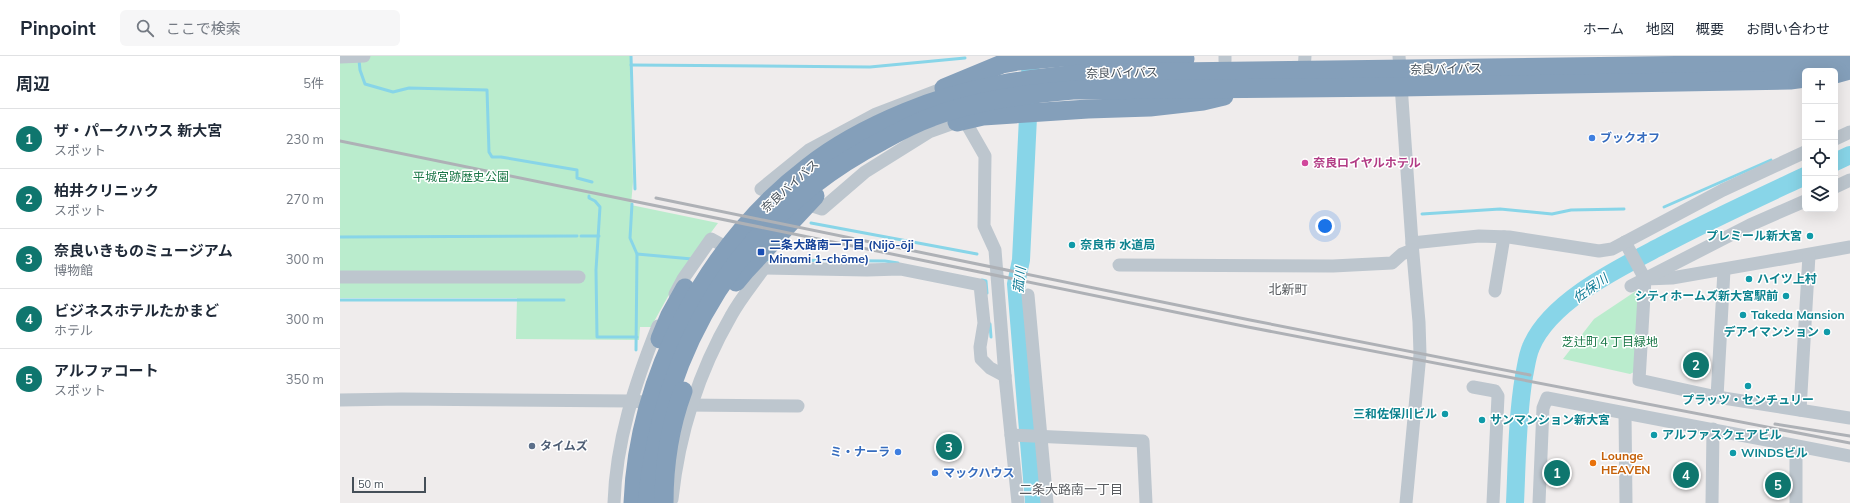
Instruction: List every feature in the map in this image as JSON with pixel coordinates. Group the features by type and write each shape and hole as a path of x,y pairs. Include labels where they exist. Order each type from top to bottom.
{"highway":[{"name":"奈良バイパス","path":"1041,85 1073,90 1261,88 1400,71 1632,61 1792,64 1846,56"},
{"path":"944,88 1015,60 1042,58 1225,59 1274,64 1305,63"},
{"name":"奈良バイパス","path":"633,503 639,445 655,384 681,322 710,274 735,239 787,186 809,166 873,136 967,106 1041,85 1093,73 1305,63 1400,71 1782,80 1802,78"},
{"path":"1838,73 1850,70"},
{"path":"961,122 983,116 1150,107 1203,102 1261,88"},
{"name":"奈良バイパス","path":"648,503 653,459 662,417 674,376 692,334 712,297 738,259 761,232 784,209 816,182 850,158 873,136"},
{"path":"621,503 622,476 631,410 638,397 670,315 689,282 724,232 751,204 818,150 841,138 873,136"},
{"path":"664,503 667,462 680,401 702,340 716,313 732,287 746,270 816,195 851,167 873,136"}],"street":[{"path":"340,57 361,56"},
{"path":"1400,71 1412,246 1419,322 1420,354 1406,503"},
{"path":"961,122 930,132 865,172 822,209 761,189 810,150 876,114 944,88 961,122 985,156 984,226 995,250 1005,376 1018,503"},
{"path":"1838,137 1850,132"},
{"path":"1119,265 1333,266 1392,263 1412,246 1480,236 1504,237 1599,251 1612,249 1723,190 1802,153"},
{"path":"1838,186 1850,180"},
{"path":"1631,286 1644,277 1802,201"},
{"path":"1495,291 1504,237"},
{"path":"614,503 621,438 631,410 640,370 659,323 683,279 711,239 764,268 867,270 900,268 980,285 984,323 980,347 981,359 990,368 1005,376"},
{"path":"1625,243 1644,277 1639,380 1717,397 1850,418"},
{"path":"1644,277 1672,278 1850,247"},
{"path":"1800,410 1809,255"},
{"path":"672,503 678,458 684,429 708,358 732,314 764,268"},
{"path":"1717,397 1724,270"},
{"path":"340,277 579,277"},
{"path":"1028,295 1047,503"},
{"path":"1473,387 1494,391 1498,396 1493,503"},
{"path":"1539,503 1543,408 1547,398 1850,456"},
{"path":"340,400 402,399 631,410 691,405 798,406"},
{"path":"1625,414 1626,503"},
{"path":"1712,503 1713,429"},
{"path":"1011,435 1143,441 1146,503"},
{"path":"1796,446 1796,503"}],"green space":[{"name":"平城宮跡歴史公園","path":"340,56 630,56 633,182 631,205 718,223 681,273 651,327 640,327 639,340 516,339 517,298 340,298"},
{"name":"芝辻町４丁目緑地","path":"1636,291 1639,293 1636,371 1630,374 1563,359 1594,319"}],"waterway":[{"path":"631,56 635,189"},
{"name":"菰川","path":"1031,56 1021,260 1016,284 1034,503"},
{"path":"631,65 870,67 965,58"},
{"path":"359,60 360,70 365,84 393,92 409,88 487,90 489,152 492,157 501,157 577,170 577,178 592,182"},
{"name":"佐保川","path":"1838,161 1850,155"},
{"path":"1664,207 1771,160"},
{"name":"佐保川","path":"1515,503 1520,408 1528,354 1540,330 1553,315 1569,301 1606,275 1732,210 1802,177"},
{"path":"589,196 589,198 595,201 600,207 596,270 597,337 637,337"},
{"path":"632,204 630,238 637,254 636,350"},
{"path":"1422,214 1500,209 1552,214 1571,210 1624,209"},
{"path":"811,223 977,254"},
{"path":"340,237 577,236"},
{"path":"581,236 599,236"},
{"path":"637,254 692,259"},
{"path":"766,260 885,261 898,263"},
{"path":"982,280 986,281 987,293"},
{"path":"340,300 564,300"},
{"path":"990,324 991,337"}],"railway":[{"path":"340,141 1248,327 1850,443"},
{"path":"656,198 1250,320 1530,375"},
{"path":"1775,424 1850,436"}],"place":[{"name":"ブックオフ","path":"1592,138"},
{"name":"奈良ロイヤルホテル","path":"1305,163"},
{"name":"プレミール新大宮","path":"1810,236"},
{"name":"奈良市 水道局","path":"1072,245"},
{"name":"二条大路南一丁目 (Nijō-ōji Minami 1-chōme)","path":"761,252"},
{"name":"ハイツ上村","path":"1749,279"},
{"name":"シティホームズ新大宮駅前","path":"1786,296"},
{"name":"Takeda Mansion","path":"1743,315"},
{"name":"デアイマンション","path":"1827,332"},
{"name":"柏井クリニック","path":"1696,365"},
{"name":"プラッツ・センチュリー","path":"1748,386"},
{"name":"三和佐保川ビル","path":"1445,414"},
{"name":"サンマンション新大宮","path":"1482,420"},
{"name":"アルファスクェアビル","path":"1654,435"},
{"name":"タイムズ","path":"532,446"},
{"name":"奈良いきものミュージアム","path":"949,447"},
{"name":"ミ・ナーラ","path":"898,452"},
{"name":"WINDSビル","path":"1733,453"},
{"name":"Lounge HEAVEN","path":"1593,463"},
{"name":"マックハウス","path":"935,473"},
{"name":"ザ・パークハウス 新大宮","path":"1557,473"},
{"name":"ビジネスホテルたかまど","path":"1686,475"},
{"name":"アルファコート","path":"1778,485"}],"district":[{"name":"北新町","path":"1288,289"},
{"name":"二条大路南一丁目","path":"1071,489"}]}
